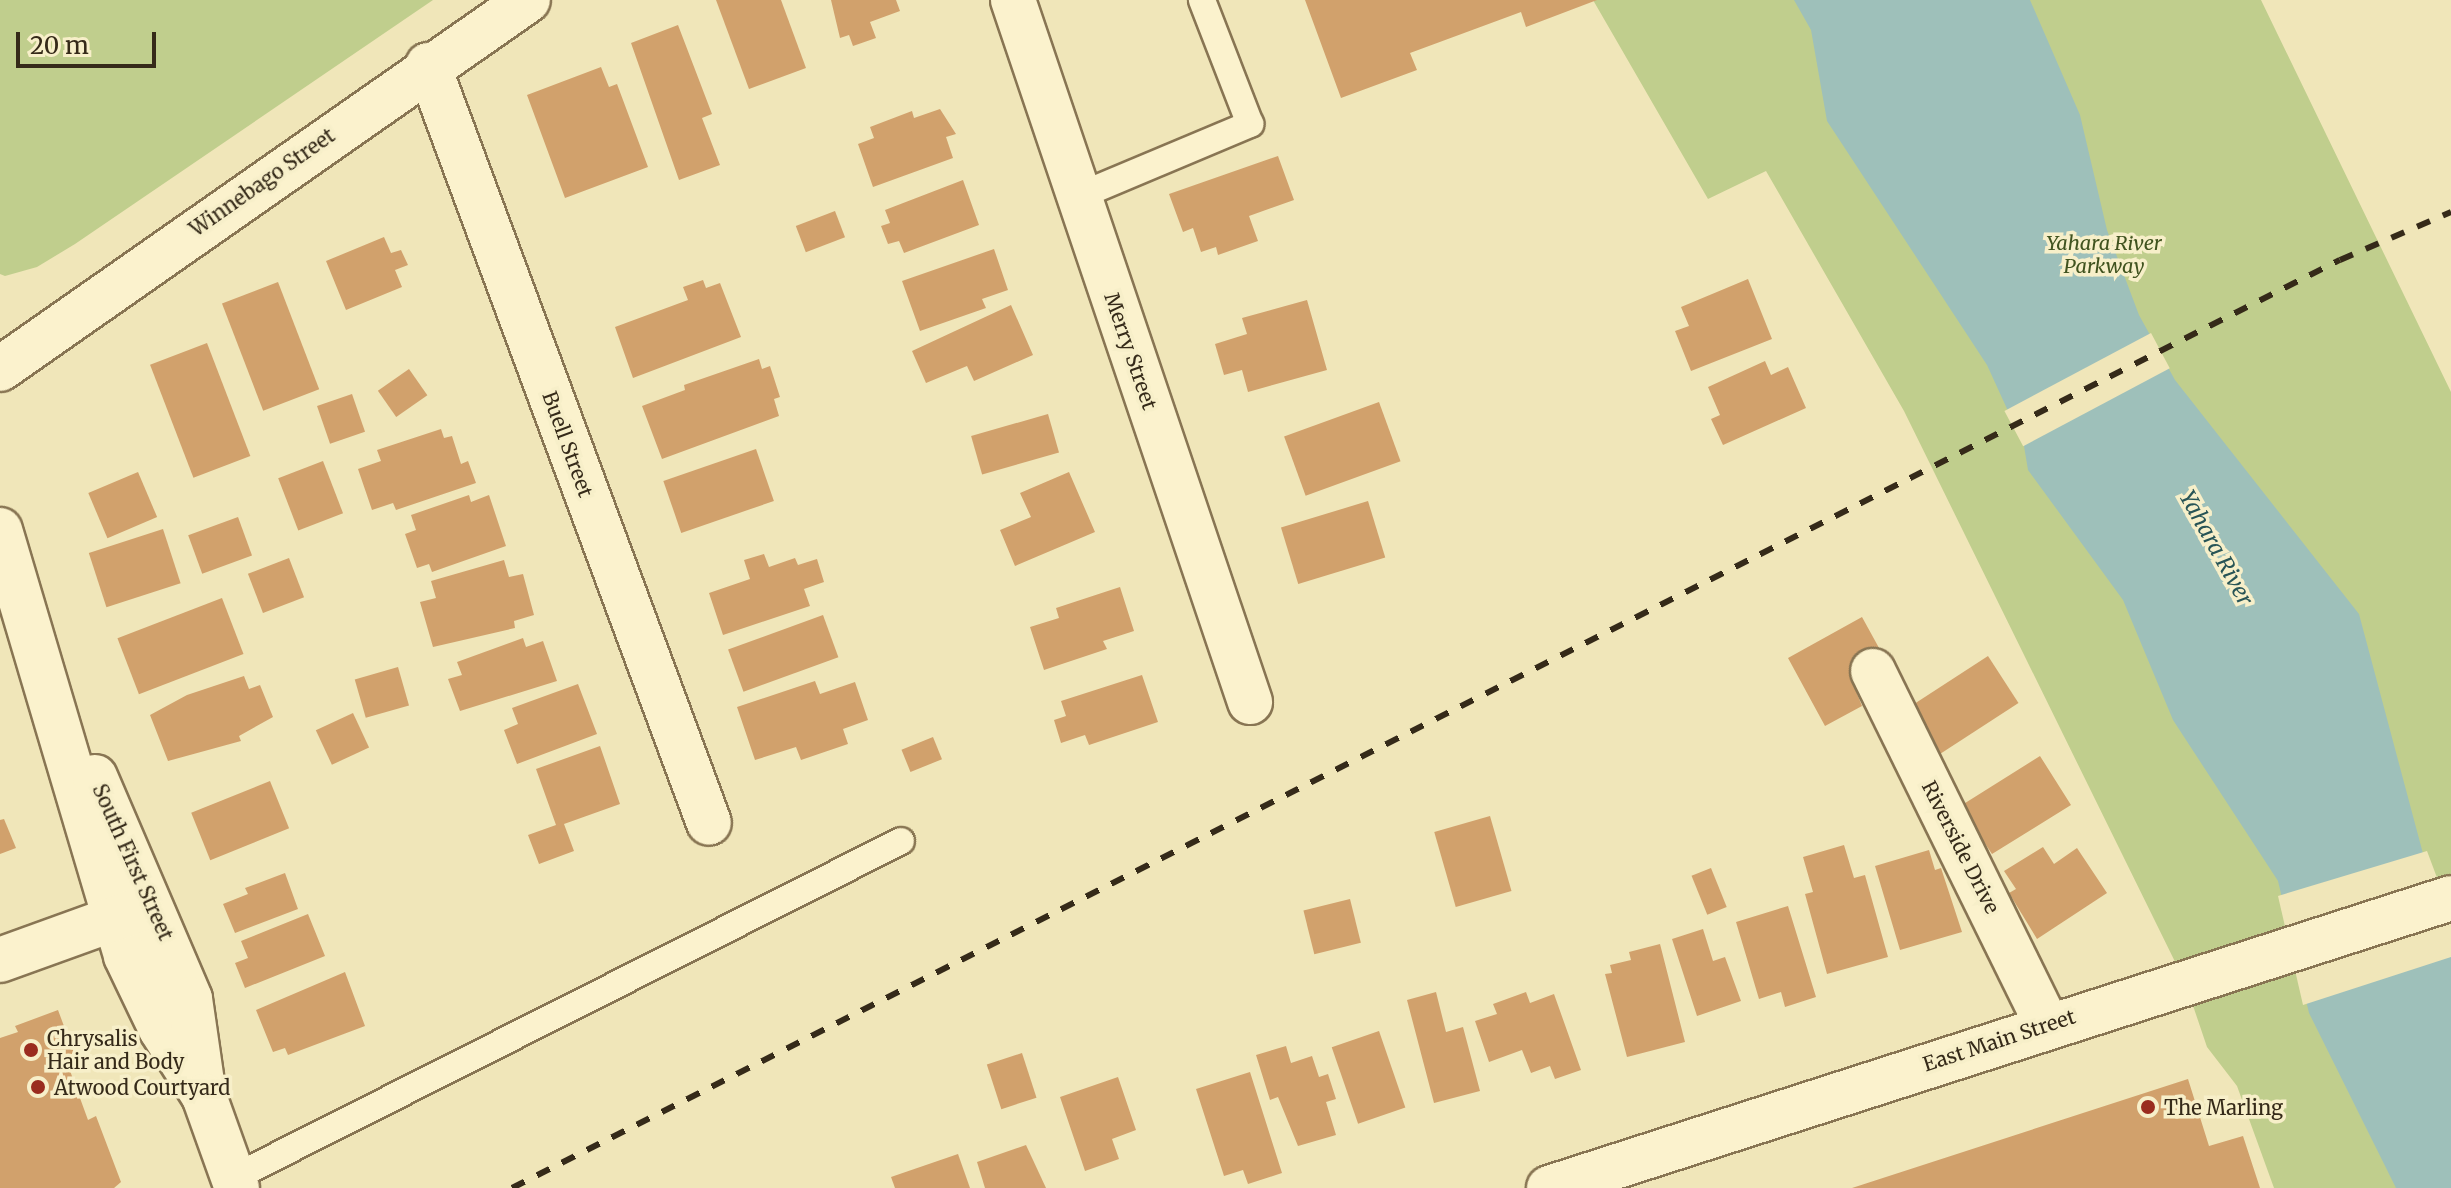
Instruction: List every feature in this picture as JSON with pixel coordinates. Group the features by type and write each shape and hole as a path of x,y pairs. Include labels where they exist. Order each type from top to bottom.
{"street":[{"name":"Winnebago Street","path":"0,369 428,65 528,0"},
{"name":"Merry Street","path":"1013,0 1250,702"},
{"name":"Buell Street","path":"428,65 709,823"},
{"name":"South First Street","path":"0,530 32,637 133,912 161,1029 204,1096 235,1183"},
{"name":"Riverside Drive","path":"1873,671 2047,1024"},
{"name":"East Main Street","path":"1549,1188 2047,1024 2267,960 2451,898"},
{"path":"0,960 133,912"}],"lane":[{"path":"1079,196 1250,124 1202,0"},
{"path":"235,1183 901,841"}],"green space":[{"path":"0,0 433,0 75,244 37,267 5,276 0,274"},
{"name":"Yahara River Parkway","path":"1593,0 2261,0 2451,392 2451,1188 2274,1188 2237,1086 2207,1047 2185,982 1904,411 1766,171 1708,199"}],"water":[{"name":"Yahara River","path":"1794,0 2030,0 2080,115 2107,230 2139,315 2175,380 2359,614 2425,861 2451,925 2451,1188 2396,1188 2309,1013 2278,881 2173,720 2123,600 2028,470 2024,446 1987,365 1827,121 1811,30"}],"pier":[{"path":"2151,333 2170,368 2023,446 2004,411"},
{"path":"2427,851 2451,915 2451,957 2303,1005 2278,896"}],"building":[{"path":"716,0 781,0 806,68 749,89"},
{"path":"831,0 896,0 900,11 870,22 876,38 853,46 849,35 840,38"},
{"path":"1305,0 1597,0 1526,27 1521,12 1410,53 1417,70 1341,98"},
{"path":"678,25 712,114 702,118 720,165 679,180 631,43"},
{"path":"601,67 609,87 617,84 648,167 565,198 527,95"},
{"path":"940,109 956,134 946,137 953,158 873,187 858,144 874,138 870,127 912,111 914,118"},
{"path":"1278,156 1294,200 1249,216 1258,241 1218,255 1216,247 1201,252 1193,228 1183,232 1169,194"},
{"path":"963,180 979,225 904,253 899,241 888,244 881,226 890,223 885,210"},
{"path":"835,211 845,237 806,252 796,226"},
{"path":"384,237 391,253 401,250 408,265 395,270 402,287 346,310 326,261"},
{"path":"994,249 1008,290 982,299 986,308 920,331 902,281"},
{"path":"1748,279 1772,339 1691,371 1675,331 1689,326 1681,307"},
{"path":"703,280 706,288 720,283 741,337 633,378 615,327 688,300 683,287"},
{"path":"278,282 319,389 263,411 222,304"},
{"path":"1307,300 1327,370 1248,392 1242,370 1224,375 1215,344 1247,334 1242,318"},
{"path":"1011,305 1033,355 974,381 967,366 926,383 912,351"},
{"path":"207,343 250,456 193,478 150,365"},
{"path":"759,359 762,369 770,366 780,397 774,399 779,416 662,459 642,406 685,390 684,385"},
{"path":"1765,361 1771,375 1788,367 1806,408 1723,445 1711,419 1720,415 1708,387"},
{"path":"409,369 427,395 396,417 378,391"},
{"path":"352,394 365,432 330,444 317,406"},
{"path":"1379,402 1401,461 1306,496 1284,437"},
{"path":"1048,414 1059,452 982,475 971,436"},
{"path":"441,429 444,438 452,436 461,464 468,461 476,483 396,510 393,503 372,510 358,469 381,461 377,450"},
{"path":"756,449 774,501 681,533 663,481"},
{"path":"323,461 343,513 298,530 278,478"},
{"path":"138,472 157,517 107,538 88,493"},
{"path":"1069,472 1095,532 1015,566 1000,530 1031,517 1020,493"},
{"path":"469,495 471,502 489,495 506,546 432,572 429,564 417,568 405,534 416,530 411,515"},
{"path":"1368,501 1385,557 1298,584 1281,528"},
{"path":"238,517 252,556 202,574 188,535"},
{"path":"163,529 181,583 106,607 89,553"},
{"path":"764,554 769,567 795,558 798,565 817,559 824,582 804,589 810,606 723,635 709,593 750,579 744,560"},
{"path":"289,558 304,597 263,613 248,574"},
{"path":"504,560 509,577 523,574 534,615 514,621 515,628 433,647 420,602 436,598 431,581"},
{"path":"1120,587 1134,631 1103,641 1107,649 1044,670 1030,627 1059,618 1056,608"},
{"path":"222,598 244,654 139,694 117,638"},
{"path":"823,615 838,657 743,692 728,650"},
{"path":"1862,617 1884,657 1850,676 1862,706 1825,726 1788,658"},
{"path":"523,638 526,647 543,641 557,681 460,711 448,679 462,675 457,662"},
{"path":"1988,656 2018,703 1939,755 1908,708"},
{"path":"398,667 409,705 366,718 355,679"},
{"path":"1142,675 1158,722 1089,745 1085,735 1061,743 1054,720 1066,716 1061,701"},
{"path":"244,676 249,689 260,685 273,717 239,736 241,741 168,761 150,715 187,695"},
{"path":"815,681 820,694 855,682 868,720 843,729 848,744 801,760 796,747 755,760 737,707"},
{"path":"578,684 597,734 517,764 504,730 518,724 512,708"},
{"path":"353,713 369,747 332,765 316,730"},
{"path":"933,737 942,759 910,772 901,750"},
{"path":"600,746 620,804 564,824 574,851 539,864 528,835 556,825 536,769"},
{"path":"2040,756 2071,805 1992,854 1980,836 1971,842 1960,826 1971,819 1962,805"},
{"path":"270,781 289,828 210,860 191,813"},
{"path":"1490,816 1511,891 1456,907 1434,832"},
{"path":"4,819 16,848 0,854 0,820"},
{"path":"1844,845 1854,878 1865,875 1888,957 1827,974 1805,894 1813,892 1803,857"},
{"path":"2043,847 2054,864 2077,848 2107,893 2037,939 2009,893 2016,889 2004,871"},
{"path":"1929,850 1935,870 1941,868 1962,932 1900,950 1875,866"},
{"path":"1711,868 1727,907 1707,915 1692,876"},
{"path":"285,873 298,909 235,933 223,904 248,894 245,888"},
{"path":"1350,899 1361,943 1314,954 1303,911"},
{"path":"1788,906 1816,997 1785,1007 1781,992 1759,999 1736,922"},
{"path":"308,914 325,956 245,988 235,963 248,958 241,941"},
{"path":"1703,929 1713,961 1725,957 1741,1001 1697,1016 1672,939"},
{"path":"1660,944 1685,1042 1627,1057 1605,974 1612,973 1610,965 1631,960 1629,952"},
{"path":"345,972 365,1026 288,1055 285,1048 273,1052 256,1010"},
{"path":"1436,992 1446,1032 1463,1027 1480,1091 1434,1103 1407,1000"},
{"path":"1526,992 1530,1003 1554,994 1581,1070 1555,1079 1550,1066 1531,1073 1522,1050 1489,1062 1475,1021 1497,1014 1493,1004"},
{"name":"Atwood Courtyard","path":"58,1010 74,1053 65,1057 88,1120 96,1116 121,1182 114,1188 0,1188 0,1038 18,1032 15,1026"},
{"path":"1379,1031 1405,1108 1358,1124 1332,1047"},
{"path":"1286,1046 1291,1063 1312,1056 1319,1077 1328,1074 1336,1099 1326,1102 1336,1135 1298,1146 1278,1097 1270,1100 1256,1055"},
{"path":"1022,1053 1037,1098 1001,1109 987,1064"},
{"path":"1250,1072 1282,1173 1248,1184 1243,1170 1224,1176 1196,1089"},
{"path":"1118,1077 1136,1130 1112,1139 1119,1159 1085,1171 1060,1097"},
{"name":"The Marling","path":"2188,1079 2209,1146 2243,1136 2260,1188 1852,1188"},
{"path":"1026,1145 1046,1188 985,1188 977,1162"},
{"path":"958,1154 970,1188 895,1188 891,1177"}],"railway":[{"path":"512,1188 2340,260 2451,212"}],"place":[{"name":"Chrysalis Hair and Body","path":"31,1050"},
{"name":"Atwood Courtyard","path":"38,1087"},
{"name":"The Marling","path":"2148,1107"}]}
